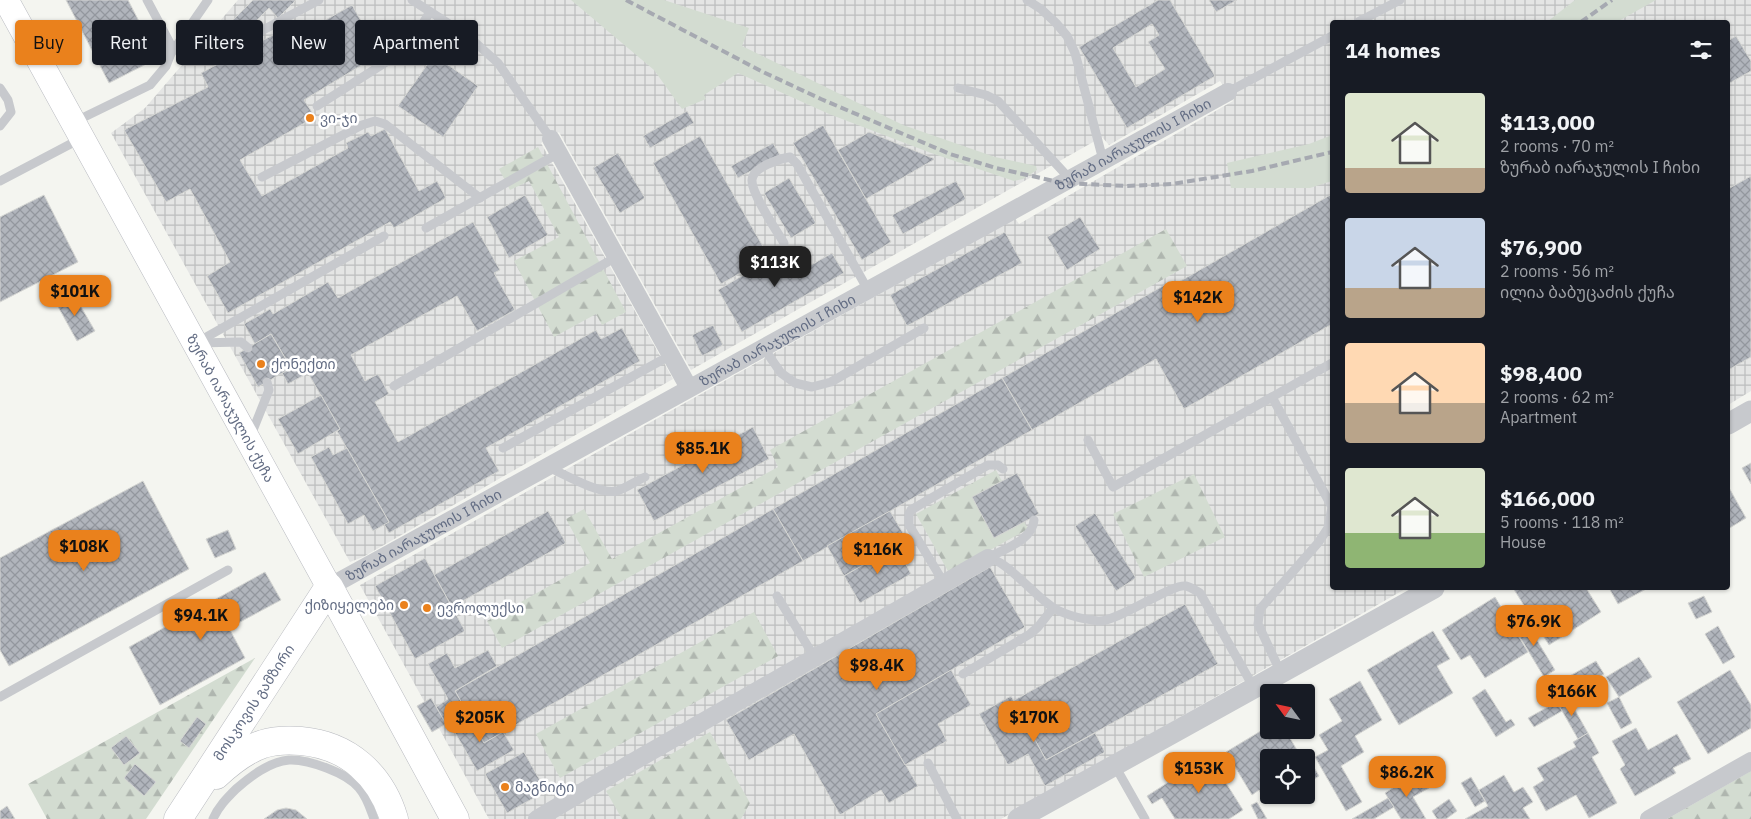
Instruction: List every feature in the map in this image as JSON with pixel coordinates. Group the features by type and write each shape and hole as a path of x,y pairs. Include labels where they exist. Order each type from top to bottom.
{"main road":[{"name":"ზურაბ იარაჯულის ქუჩა","path":"6,0 196,343 454,819"},
{"name":"მოსკოვის გამზირი","path":"187,809 329,587"},
{"path":"187,809 229,763 244,752 264,743 282,740 312,742 345,753 360,763 382,789 394,819"}],"street":[{"name":"ზურაბ იარაჯულის I ჩიხი","path":"329,587 1228,92"},
{"path":"555,146 689,388"},
{"path":"1730,423 1751,411"},
{"path":"537,819 988,558"},
{"path":"1018,819 1430,590"},
{"path":"1649,819 1751,761"}],"lane":[{"path":"147,0 170,42 170,56"},
{"path":"0,180 150,85 166,66 170,56 208,0"},
{"path":"263,30 318,0"},
{"path":"412,0 468,36 498,64 555,146 480,198 426,228"},
{"path":"1027,0 1041,9 1056,23 1075,53 1103,160"},
{"path":"1041,9 1045,0"},
{"path":"1362,20 1400,0"},
{"path":"317,106 402,52 410,44 430,12"},
{"path":"1228,92 1330,37"},
{"path":"0,88 8,100 11,112 0,126"},
{"path":"958,88 986,95 998,101 1070,179"},
{"path":"262,177 362,125 375,122 385,124 480,198"},
{"path":"784,243 753,190 752,179 756,171 778,159 790,157 797,164 868,290"},
{"path":"196,343 384,236"},
{"path":"394,386 616,257"},
{"path":"763,347 780,373 795,383 812,387 830,382 924,328"},
{"path":"196,343 241,342 248,348"},
{"path":"503,448 671,356"},
{"path":"1088,440 1113,488 1330,364"},
{"path":"249,440 269,390 267,382"},
{"path":"1272,397 1330,502"},
{"path":"944,583 909,525 908,514 911,510 988,465 998,465 1003,469"},
{"path":"547,467 595,488 609,491 617,490 645,477"},
{"path":"1281,673 1258,624 1260,610 1318,544 1328,528 1330,517"},
{"path":"988,558 1024,538 1034,527 1034,520"},
{"path":"988,558 995,558 1003,564 1053,608 1088,620 1101,622 1170,590 1186,586 1200,593 1254,688"},
{"path":"1,693 228,570"},
{"path":"777,596 815,658"},
{"path":"963,674 1030,634 1053,608"},
{"path":"213,819 228,798 248,778 266,767 290,760 336,770 359,787 374,819"},
{"path":"928,763 957,819"},
{"path":"1114,766 1145,819"}],"shaded area":[{"path":"238,0 1751,0 1751,391 1730,404 1730,20 1330,20 1330,590 1403,590 1001,819 489,819 360,585 1015,218 1019,224 1233,101 1220,81 1109,145 1102,137 691,370 559,132 541,143 673,379 363,557 350,562 111,133 145,108 182,65 263,65 263,20 221,20"}],"green space":[{"path":"571,0 664,0 749,28 742,46 903,125 995,157 1036,166 1037,170 1023,179 1014,181 931,153 829,114 738,73 704,95 706,99 682,109 654,70"},
{"path":"1575,0 1656,0 1621,20 1550,20"},
{"path":"1330,136 1330,182 1310,188 1231,188 1227,163 1309,144"},
{"path":"538,147 626,312 602,325 596,314 554,337 514,261 559,237 529,181 510,190 499,169"},
{"path":"1166,229 1187,266 502,648 487,621 590,563 566,519 584,509 612,559 778,467 770,450"},
{"path":"996,470 1028,529 949,573 916,514"},
{"path":"1194,474 1225,537 1144,577 1113,514"},
{"path":"754,612 778,656 560,778 536,734"},
{"path":"255,658 146,819 47,819 28,784"},
{"path":"710,732 750,803 741,819 622,819 606,791"},
{"path":"1751,771 1751,819 1667,819"}],"building":[{"path":"66,0 128,0 138,20 92,20 92,50 82,31 82,20 76,20"},
{"path":"253,0 296,0 278,18 269,8 257,20 233,20"},
{"path":"1158,0 1170,0 1215,76 1127,128 1079,47","holes":["1152,24 1159,35 1148,42 1165,69 1136,87 1113,48"]},
{"path":"1209,0 1237,0 1216,12"},
{"path":"352,5 361,20 355,20 355,65 362,65 304,100 315,117 240,160 262,196 348,148 346,143 368,132 371,136 385,129 419,191 437,181 446,198 394,228 390,222 228,313 207,276 230,262 190,189 166,202 124,130 208,87 201,73 216,65 263,65 263,40 273,35 273,65 345,65 345,20 326,20"},
{"path":"1736,36 1751,61 1751,71 1730,83 1730,40"},
{"path":"100,65 144,65 109,83"},
{"path":"427,65 448,65 478,86 443,137 398,106"},
{"path":"687,111 694,123 650,148 643,136"},
{"path":"823,125 891,242 862,260 793,143"},
{"path":"869,132 935,159 866,199 838,150"},
{"path":"700,136 769,257 721,284 653,163"},
{"path":"773,143 780,155 738,178 731,166"},
{"path":"618,153 645,198 620,213 593,168"},
{"path":"1751,176 1751,357 1730,369 1730,188"},
{"path":"789,178 816,223 791,238 764,193"},
{"path":"956,181 966,199 903,234 892,215"},
{"path":"44,195 78,262 0,302 0,217"},
{"path":"525,195 548,235 509,258 487,217"},
{"path":"1330,195 1330,325 1184,409 1156,359 1032,430 1002,378 1168,283 1170,287"},
{"path":"1080,217 1100,249 1067,270 1047,237"},
{"path":"473,222 500,270 494,273 515,310 477,331 457,296 351,355 365,381 378,374 389,394 375,402 398,442 596,330 601,339 622,328 640,361 486,448 499,471 389,533 384,524 389,522 337,431 340,429 308,373 288,384 282,373 291,368 271,334 255,344 244,324 270,309 273,314 328,282 338,298"},
{"path":"1005,232 1022,263 907,326 890,295"},
{"path":"786,250 799,272 832,253 844,273 742,332 718,290"},
{"path":"73,293 95,331 77,341 56,303"},
{"path":"713,325 723,345 702,356 692,335"},
{"path":"271,334 291,368 258,387 239,353"},
{"path":"1002,378 1032,430 803,561 773,509"},
{"path":"321,395 340,429 298,454 278,419"},
{"path":"753,427 769,459 654,521 637,490"},
{"path":"329,447 333,455 347,448 389,522 373,531 364,515 348,524 311,457"},
{"path":"1751,463 1751,484 1742,468"},
{"path":"1017,473 1039,514 994,538 972,497"},
{"path":"143,481 189,569 9,666 0,650 0,558"},
{"path":"1730,490 1746,518 1730,528"},
{"path":"773,509 803,561 484,743 455,691"},
{"path":"548,511 566,543 452,607 434,575"},
{"path":"890,511 907,540 844,576 827,546"},
{"path":"1095,513 1136,578 1116,591 1075,526"},
{"path":"228,530 236,549 215,558 206,539"},
{"path":"896,546 911,574 860,603 844,576"},
{"path":"425,558 465,631 415,659 375,586"},
{"path":"990,567 1025,627 876,714 918,786 889,803 881,790 840,815 794,734 749,760 726,720"},
{"path":"265,572 281,600 229,628 245,658 160,705 129,647"},
{"path":"1514,590 1587,590 1601,612 1549,645"},
{"path":"1610,590 1644,590 1618,604"},
{"path":"1704,596 1712,612 1696,619 1688,603"},
{"path":"1495,597 1528,652 1485,678 1470,655 1461,660 1442,630"},
{"path":"1185,604 1218,664 1046,760 1013,701"},
{"path":"1523,617 1555,670 1544,677 1512,624"},
{"path":"1718,626 1735,657 1723,664 1705,634"},
{"path":"1433,631 1450,659 1437,666 1453,693 1399,725 1367,670"},
{"path":"488,650 497,666 455,691 467,712 446,724 436,707 448,699 428,664 447,653 455,668"},
{"path":"1639,657 1652,677 1619,697 1606,677"},
{"path":"1596,661 1604,674 1568,695 1561,681"},
{"path":"951,670 971,705 938,724 947,741 905,765 876,714"},
{"path":"1730,670 1751,705 1751,728 1708,754 1677,702"},
{"path":"1360,681 1382,720 1355,736 1364,752 1341,766 1362,802 1346,811 1315,757 1328,750 1319,735 1342,721 1329,699"},
{"path":"1485,689 1506,722 1511,719 1515,725 1496,737 1472,698"},
{"path":"1011,696 1046,760 1095,733 1105,752 1045,786 1028,754 1008,765 979,714"},
{"path":"1567,696 1588,733 1578,739 1557,702"},
{"path":"1619,697 1632,723 1621,729 1607,703"},
{"path":"431,698 446,724 432,732 417,706"},
{"path":"1557,702 1562,711 1534,727 1528,718"},
{"path":"467,712 484,743 503,732 514,750 477,771 449,722"},
{"path":"197,717 206,724 189,748 180,741"},
{"path":"1636,728 1648,750 1677,734 1691,759 1673,768 1676,773 1635,796 1620,769 1625,765 1612,741"},
{"path":"1260,731 1260,739 1290,739 1296,749 1260,749 1260,792 1259,790 1252,795 1226,752"},
{"path":"1588,733 1599,753 1592,757 1617,803 1589,818 1576,795 1546,811 1533,787 1544,780 1537,768 1576,747 1573,742"},
{"path":"126,736 140,753 124,765 111,748"},
{"path":"524,752 546,791 507,813 485,774"},
{"path":"1209,756 1243,810 1229,819 1175,819 1162,798 1152,804 1147,796"},
{"path":"135,764 156,782 144,796 124,778"},
{"path":"1315,769 1319,776 1315,778"},
{"path":"1504,775 1514,792 1523,787 1533,802 1523,808 1530,819 1465,819 1488,806 1479,790"},
{"path":"1401,777 1407,786 1422,777 1429,788 1413,797 1426,819 1401,819 1385,793 1393,788 1391,784"},
{"path":"1471,777 1485,801 1475,807 1461,783"},
{"path":"1388,798 1394,807 1374,819 1352,819"},
{"path":"1449,799 1457,811 1446,819 1437,819 1432,811"},
{"path":"1257,802 1267,819 1258,819 1251,805"},
{"path":"7,806 15,819 0,819 0,811"},
{"path":"286,808 296,810 307,819 264,819 277,810"}],"railway":[{"path":"626,0 761,71 821,99 950,154 996,168 1063,183 1126,186 1172,184 1252,171 1330,152"},
{"path":"1584,20 1612,0"}],"place":[{"name":"ვი-ჯი","path":"310,118"},
{"name":"ქონექთი","path":"261,364"},
{"name":"ქიზიყელები","path":"404,605"},
{"name":"ევროლუქსი","path":"427,608"},
{"name":"მაგნიტი","path":"505,787"}]}
